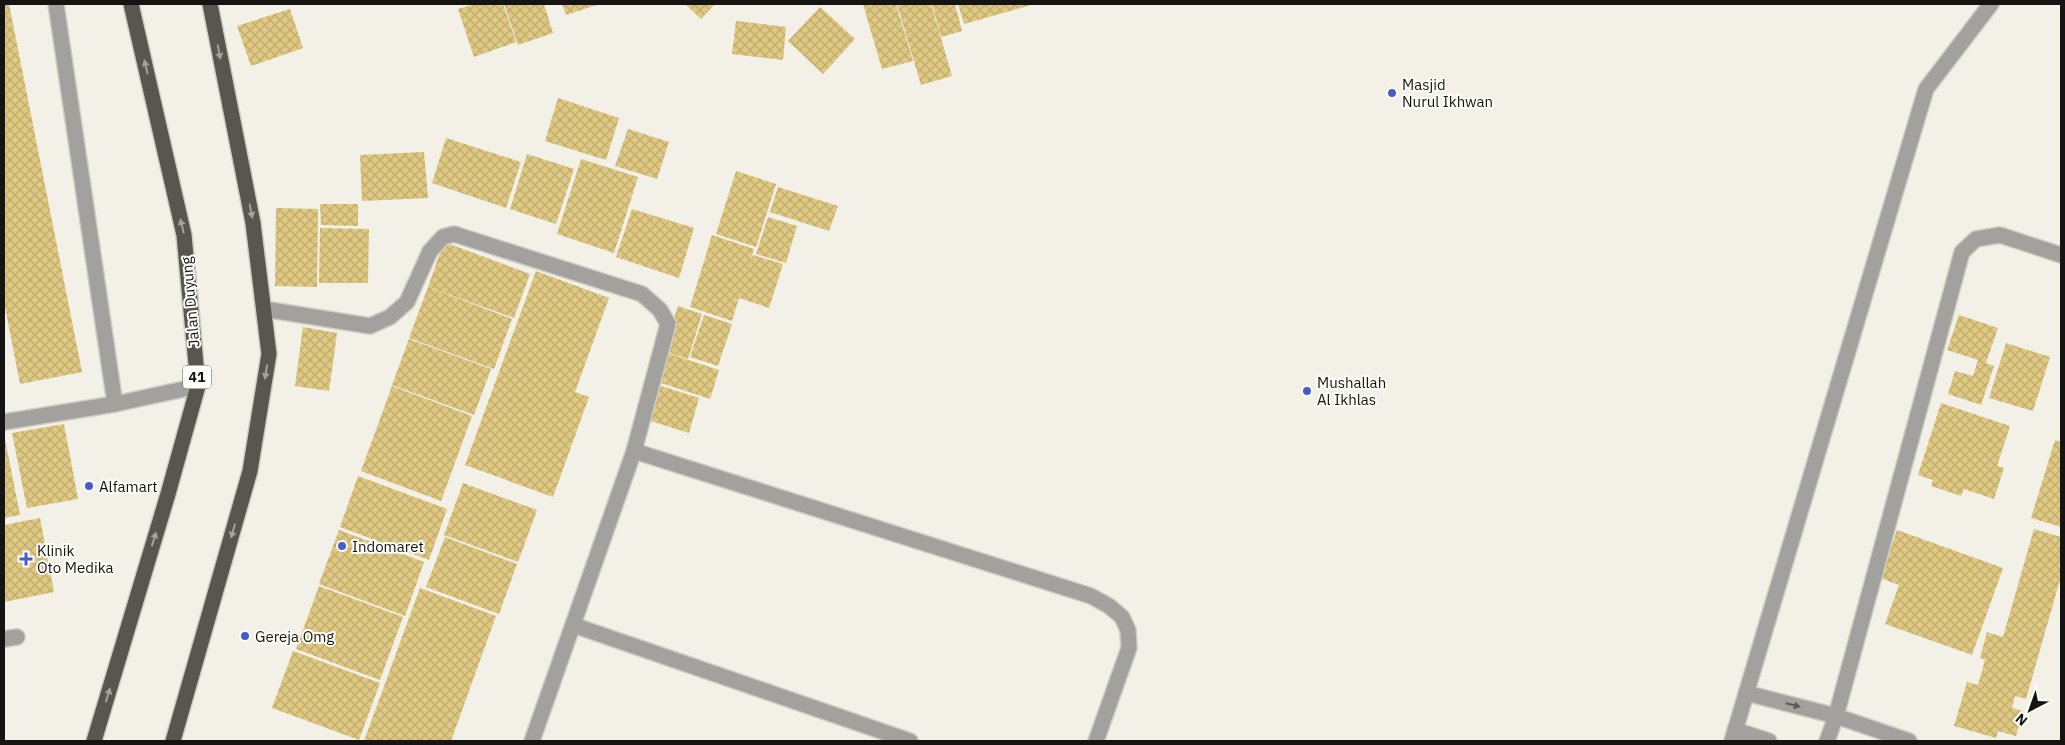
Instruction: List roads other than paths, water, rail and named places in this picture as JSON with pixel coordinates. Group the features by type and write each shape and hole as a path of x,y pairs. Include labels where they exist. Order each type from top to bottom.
{"highway":[{"name":"Jalan Duyung","path":"94,741 168,494 198,386 184,234 131,4"},
{"path":"173,741 250,471 269,354 253,223 210,4"}],"street":[{"path":"56,4 115,404"},
{"path":"1769,741 1734,736 1926,89 1991,4"},
{"path":"264,309 370,326 390,317 407,302 430,251 442,237 454,234 642,294 660,310 668,324 634,451 532,741"},
{"path":"1827,741 1836,716 1962,252 1976,239 2000,234 2061,255"},
{"path":"4,422 115,404 198,386"},
{"path":"634,451 1091,596 1109,606 1122,617 1128,630 1129,648 1096,741"},
{"path":"573,625 910,741"},
{"path":"1746,693 1836,716 1909,741"}],"place":[{"name":"Masjid Nurul Ikhwan","path":"1392,93"},
{"name":"Mushallah Al Ikhlas","path":"1307,391"},
{"name":"Alfamart","path":"89,486"},
{"name":"Indomaret","path":"342,546"},
{"name":"Klinik Oto Medika","path":"26,559"},
{"name":"Gereja Omg","path":"245,636"}]}
